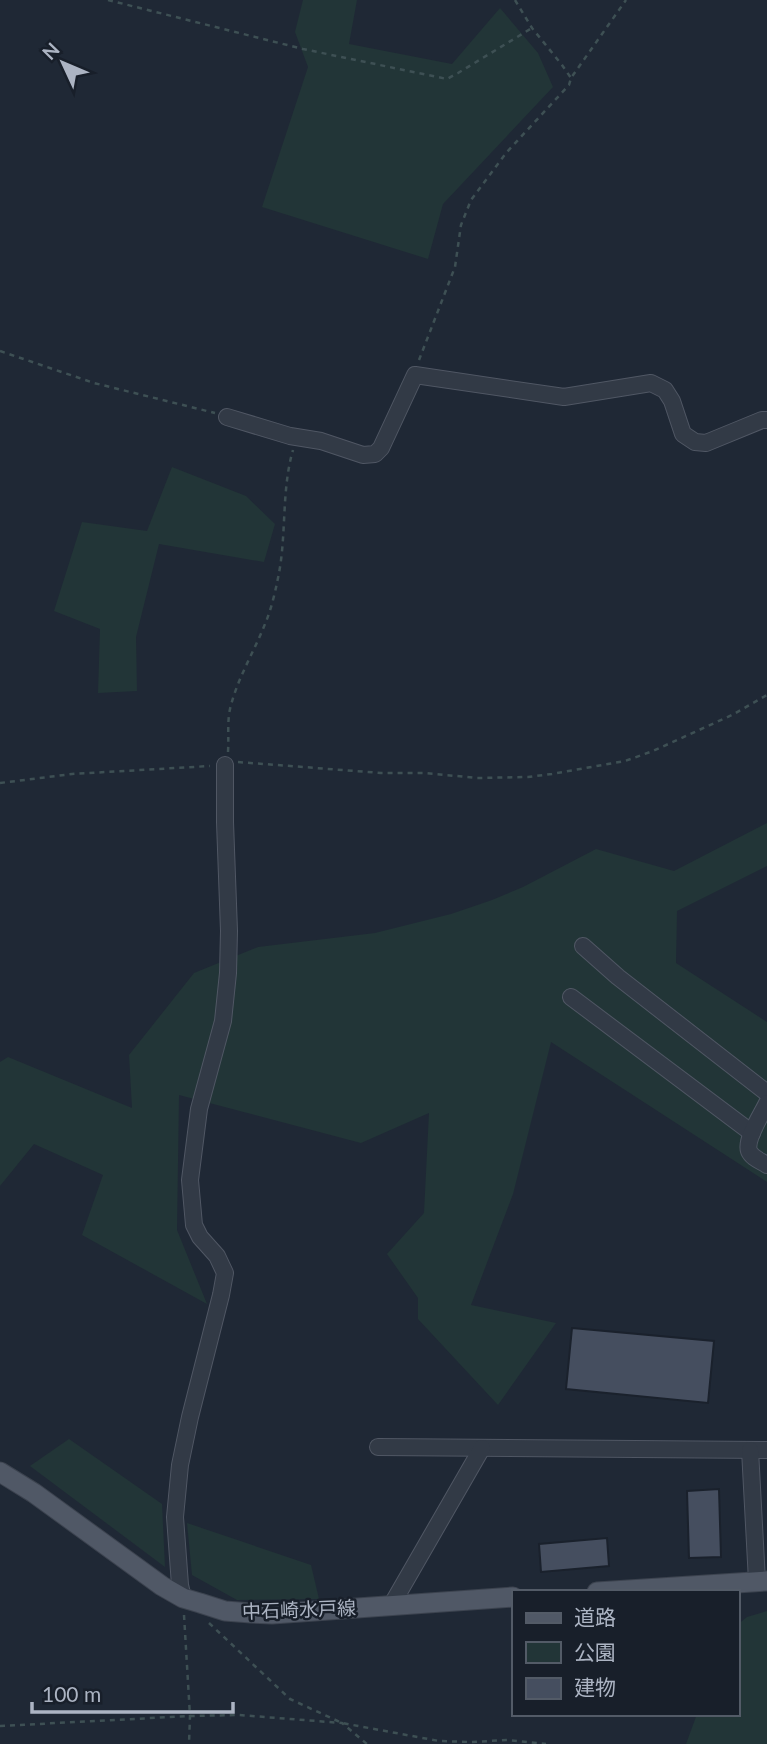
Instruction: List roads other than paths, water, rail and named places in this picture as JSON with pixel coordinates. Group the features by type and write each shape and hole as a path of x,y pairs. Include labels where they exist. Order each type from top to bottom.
{"main road":[{"name":"中石崎水戸線","path":"0,1472 34,1493 144,1574 191,1600 225,1611 272,1614 512,1597"},
{"path":"627,1590 762,1581"}],"street":[{"path":"227,417 299,438 321,441 363,455 375,454 381,448 415,375 564,397 651,383 665,390 672,401 683,434 695,442 706,443 767,420"},
{"path":"191,1600 180,1585 175,1517 180,1465 225,1273 217,1256 200,1237 194,1225 190,1180 200,1109 223,1021 228,973 225,765"},
{"path":"583,946 618,977 767,1093"},
{"path":"571,997 752,1133"},
{"path":"767,1103 749,1144 750,1152 756,1159 767,1164"},
{"path":"378,1447 759,1450 762,1581"},
{"path":"391,1606 482,1448"}]}
